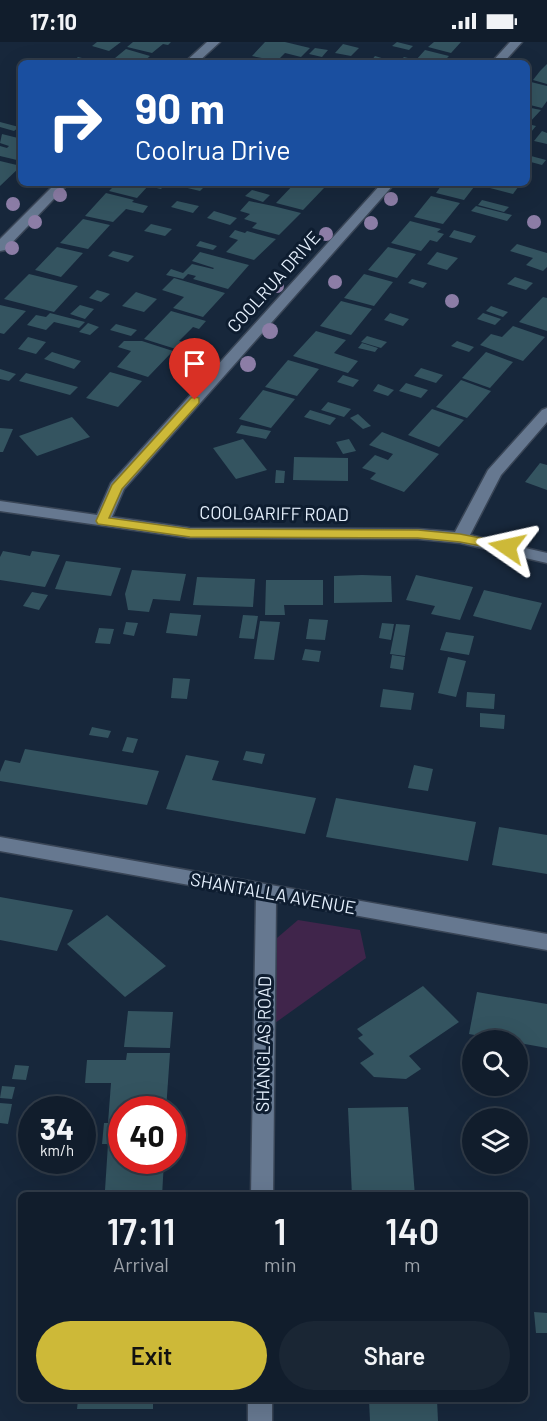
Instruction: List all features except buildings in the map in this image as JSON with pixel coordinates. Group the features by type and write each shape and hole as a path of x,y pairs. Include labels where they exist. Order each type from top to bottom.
{"street":[{"path":"193,60 214,42"},
{"path":"500,60 516,42"},
{"path":"0,247 60,186"},
{"name":"COOLRUA DRIVE","path":"102,521 117,487 386,186"},
{"path":"460,538 494,473 547,413"},
{"name":"COOLGARIFF ROAD","path":"0,506 190,533 418,534 460,538 547,558"},
{"name":"SHANTALLA AVENUE","path":"0,844 547,942"},
{"name":"SHANGLAS ROAD","path":"262,1192 266,892"},
{"path":"260,1402 260,1421"}],"shaded area":[{"path":"298,920 360,930 366,958 275,1023 277,938"}],"route":[{"path":"195,400 117,487 102,521 190,533 418,534 460,538 507,547"}]}
